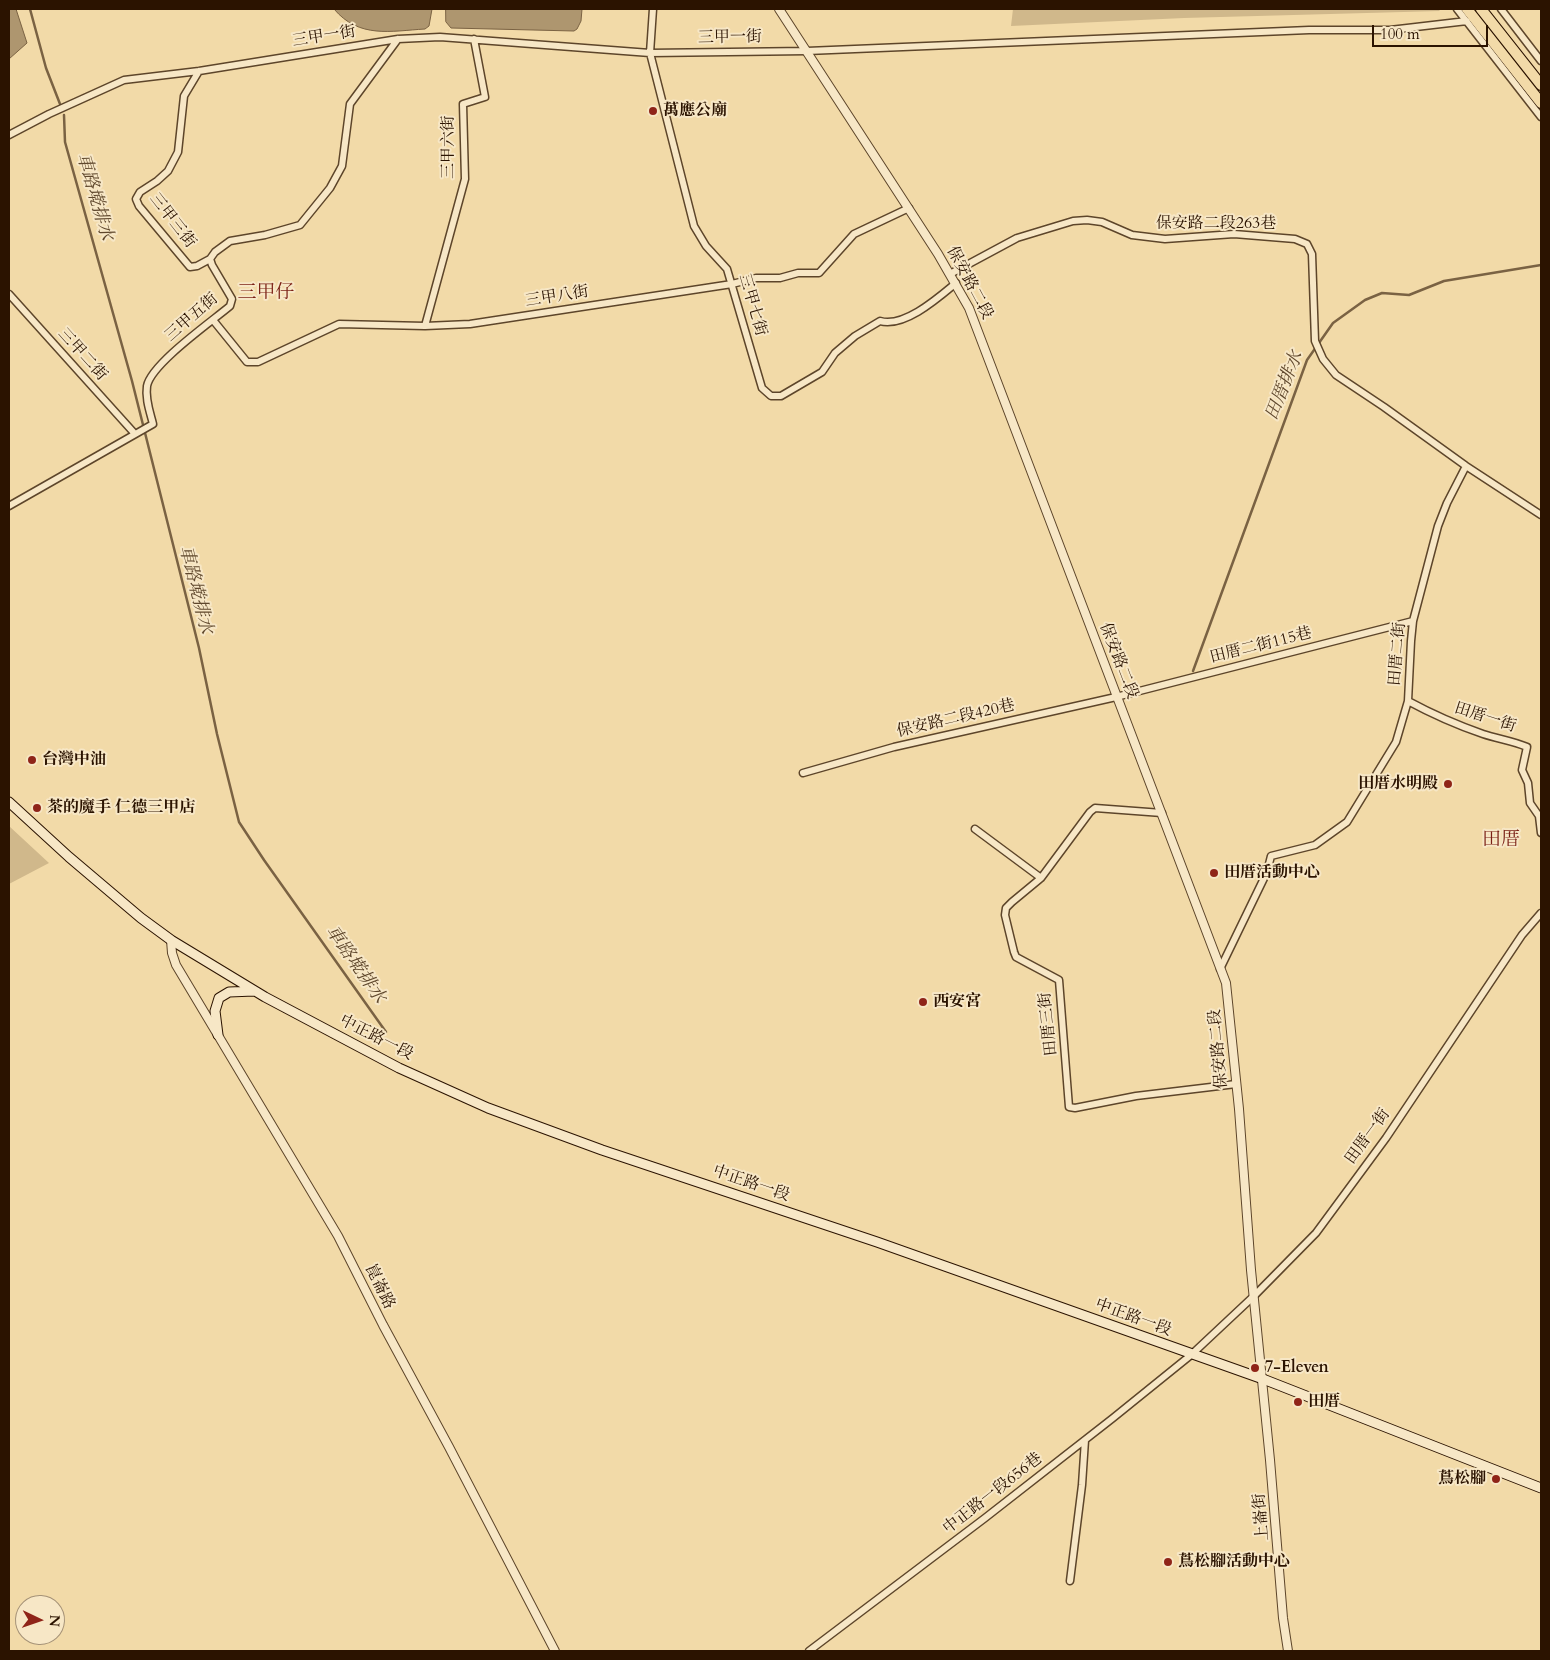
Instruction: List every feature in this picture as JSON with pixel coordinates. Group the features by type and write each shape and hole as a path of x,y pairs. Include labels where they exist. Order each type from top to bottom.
{"highway":[{"path":"1467,9 1541,103"},
{"path":"1481,9 1541,85"}],"main road":[{"name":"中正路一段","path":"9,802 69,857 141,918 171,940 254,991 399,1068 488,1108 602,1150 877,1242 1263,1379 1541,1488"},
{"path":"218,1035 215,1011 219,998 229,992 254,991"}],"street":[{"name":"三甲七街","path":"653,9 650,54 694,226 706,246 727,269 762,388 771,396 781,396 822,372 835,353 855,336 880,321 886,323 911,316 956,283"},
{"name":"保安路二段","path":"778,9 909,208 956,283 969,308 1226,984 1263,1379"},
{"path":"1457,9 1541,117"},
{"path":"1501,9 1541,61"},
{"name":"三甲一街","path":"9,135 49,114 124,80 398,39 440,36 650,54 807,51 1309,30 1390,30 1467,21"},
{"path":"210,259 215,252 230,241 265,235 300,225 330,188 342,166 350,104 398,39"},
{"name":"三甲六街","path":"425,326 465,179 463,104 484,97 474,39"},
{"name":"三甲三街","path":"199,70 184,96 178,152 168,171 140,192 136,199 139,206 190,267 197,266 210,259"},
{"name":"三甲八街","path":"213,320 247,362 258,362 339,324 425,326 470,324 732,284 756,278 780,278 798,274 818,273 854,234 909,208"},
{"name":"保安路二段263巷","path":"950,274 1017,238 1073,221 1102,222 1132,235 1165,239 1234,234 1295,239 1307,244 1312,254 1316,344 1322,359 1336,375 1466,466"},
{"name":"三甲五街","path":"9,506 153,424 146,395 147,384 163,362 230,306 232,299 210,259"},
{"name":"三甲二街","path":"9,294 135,434"},
{"path":"1466,466 1541,515"},
{"name":"田厝二街","path":"1220,969 1267,872 1271,856 1315,845 1347,822 1396,742 1408,701 1410,641 1413,622 1438,526 1447,503 1466,466"},
{"name":"田厝二街115巷","path":"1116,697 1413,622"},
{"name":"保安路二段420巷","path":"803,772 894,747 1116,697"},
{"name":"田厝一街","path":"1408,701 1436,716 1483,734 1514,741 1527,747 1522,770 1528,783 1530,803 1539,816 1541,833"},
{"name":"田厝三街","path":"1162,814 1095,808 1090,812 1041,878 1006,908 1005,914 1016,957 1058,980 1069,1107 1076,1108 1136,1096 1236,1084"},
{"path":"975,829 1041,878"},
{"name":"田厝一街","path":"1191,1354 1316,1233 1386,1138 1522,935 1541,912"},
{"name":"崑崙路","path":"171,940 172,953 176,965 338,1236 555,1651"},
{"name":"中正路一段656巷","path":"809,1651 1085,1440 1191,1354"},
{"name":"上崙街","path":"1263,1379 1283,1618 1288,1651"},
{"path":"1070,1581 1081,1492 1085,1440"}],"shaded area":[{"path":"9,9 16,9 27,43 9,59"},
{"path":"334,9 432,9 429,26 425,29 376,31 354,25 344,19"},
{"path":"446,9 582,9 581,21 574,31 451,28 446,22"},
{"path":"1013,9 1438,9 1440,11 1184,18 1011,26"},
{"path":"9,826 49,863 9,884"}],"waterway":[{"name":"車路墘排水","path":"30,9 46,68 60,104"},
{"name":"車路墘排水","path":"64,115 65,142 132,381 199,648 217,734 239,822 386,1032"},
{"name":"田厝排水","path":"1193,671 1307,360 1333,323 1365,300 1382,293 1409,295 1444,281 1541,265"}],"place":[{"name":"萬應公廟","path":"653,111"},
{"name":"台灣中油","path":"32,760"},
{"name":"田厝水明殿","path":"1448,784"},
{"name":"茶的魔手 仁德三甲店","path":"37,808"},
{"name":"田厝活動中心","path":"1214,873"},
{"name":"西安宮","path":"923,1002"},
{"name":"7-Eleven","path":"1255,1368"},
{"name":"田厝","path":"1298,1402"},
{"name":"蔦松腳","path":"1496,1479"},
{"name":"蔦松腳活動中心","path":"1168,1562"}],"district":[{"name":"三甲仔","path":"266,294"},
{"name":"田厝","path":"1501,841"}]}
